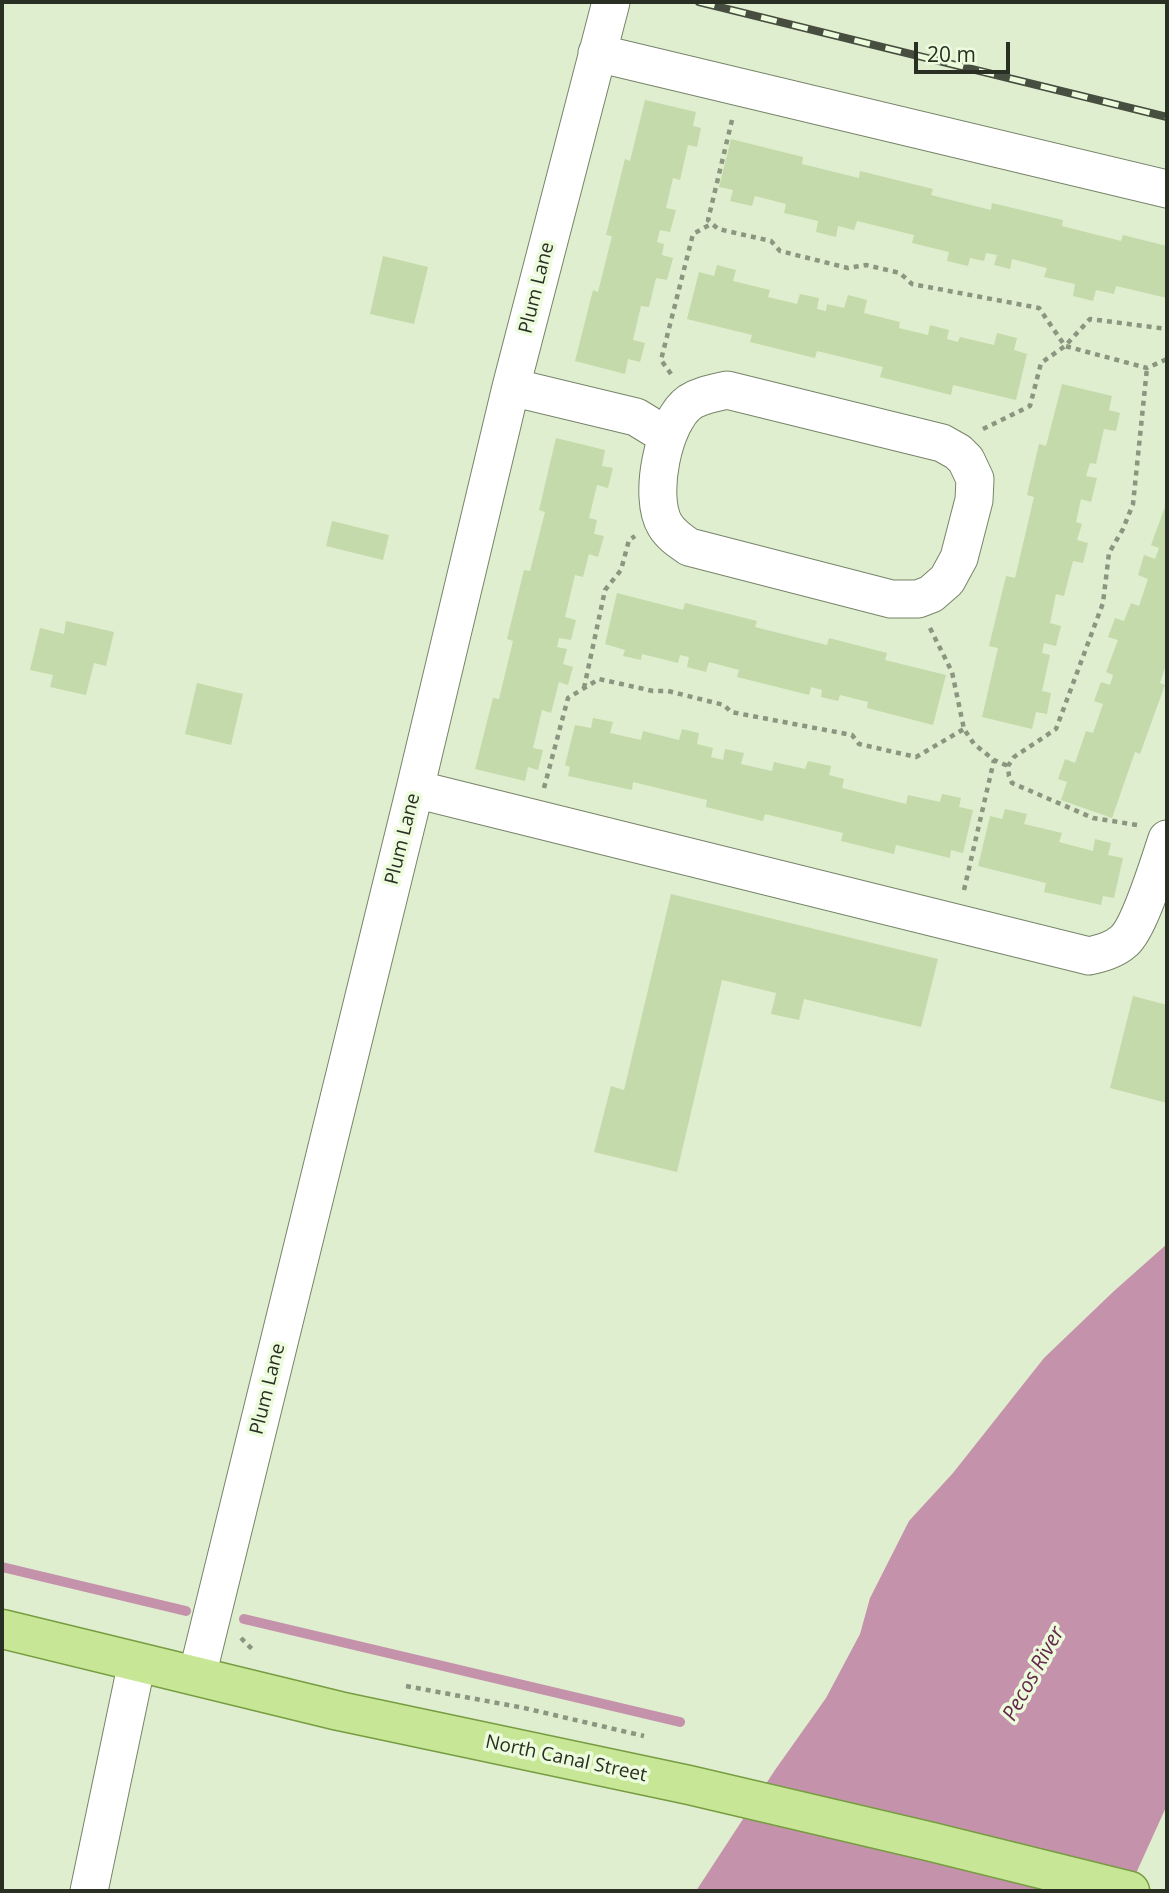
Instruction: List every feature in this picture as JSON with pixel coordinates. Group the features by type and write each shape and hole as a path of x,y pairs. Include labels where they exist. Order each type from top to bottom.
{"main road":[{"name":"North Canal Street","path":"2,1629 339,1711 689,1785 1130,1891"}],"street":[{"name":"Plum Lane","path":"197,1676 511,387 611,2"},
{"path":"597,53 1167,189"},
{"path":"511,387 636,417 667,436"},
{"path":"727,390 942,443 966,460 975,479 974,500 960,558 947,580 931,594 918,599 891,599 689,547 676,538 664,524 658,502 658,479 667,436 678,415 689,403 704,395 727,390"},
{"path":"415,789 1089,956 1108,952 1126,940 1139,917 1158,833"},
{"path":"89,1891 137,1662"}],"path":[{"path":"733,119 708,220 718,229 771,241 780,251 849,268 866,265 900,273 912,284 1039,308 1065,346 1147,368 1167,359"},
{"path":"673,377 661,360 693,234 712,224"},
{"path":"977,432 1030,406 1041,363 1065,346 1090,319 1167,329"},
{"path":"1147,368 1133,504 1109,553 1103,603 1056,729 1014,757 1009,766 1009,776 1012,783 1093,818 1158,833"},
{"path":"584,688 605,590 621,570 629,540 637,534"},
{"path":"925,618 951,672 964,729 974,744 995,760 1009,766"},
{"path":"541,799 568,698 599,679 653,691 668,691 724,705 731,712 852,735 859,744 916,757 964,729"},
{"path":"961,901 995,760"},
{"path":"238,1629 241,1638 252,1651 265,1654"},
{"path":"402,1685 524,1708 645,1737"}],"water":[{"name":"Pecos River","path":"1167,1244 1167,1805 1128,1891 696,1891 826,1698 860,1634 870,1598 909,1521 953,1473 1044,1358"}],"building":[{"path":"645,100 696,112 693,126 701,128 697,147 688,145 680,180 673,178 666,208 676,210 670,232 660,230 657,242 664,244 662,255 673,258 667,280 656,278 649,307 641,306 633,340 645,343 640,362 628,359 625,374 575,361 593,290 598,292 612,236 606,235 625,159 630,161"},
{"path":"731,139 803,157 802,164 859,178 860,171 933,189 931,195 991,210 992,203 1063,220 1062,226 1121,241 1123,235 1167,246 1167,298 1116,286 1114,294 1096,290 1093,301 1073,296 1075,284 1044,277 1047,268 1012,259 1010,269 994,265 997,255 986,253 984,261 970,258 968,266 947,261 949,252 912,243 914,235 857,221 854,230 838,226 836,237 816,232 818,221 784,213 786,204 755,196 752,206 730,201 733,190 719,187"},
{"path":"383,256 428,267 414,324 370,314"},
{"path":"717,265 736,270 733,281 770,290 768,297 797,304 800,294 819,298 817,309 826,311 827,304 844,308 848,295 867,300 864,313 900,322 899,328 928,335 930,325 949,330 947,339 958,342 960,337 994,345 997,333 1017,338 1014,350 1027,354 1016,400 953,385 951,395 880,377 883,367 817,351 815,358 750,342 752,335 687,319 699,272 714,276"},
{"path":"1062,384 1112,396 1109,410 1120,413 1116,431 1104,429 1096,464 1090,463 1086,476 1097,478 1091,502 1081,499 1076,522 1082,524 1077,540 1088,543 1083,563 1073,561 1064,596 1056,594 1050,623 1061,626 1056,646 1044,643 1042,653 1050,655 1042,691 1051,693 1047,714 1036,712 1032,729 982,717 998,648 989,646 1006,576 1015,578 1034,497 1027,495 1039,444 1046,446"},
{"path":"556,438 605,450 602,466 613,468 608,488 597,485 589,518 597,520 594,534 604,536 598,557 589,554 583,577 575,575 565,617 576,620 571,640 559,638 557,647 567,649 563,664 573,667 568,685 559,682 551,713 542,710 533,748 543,750 538,770 528,767 525,781 475,769 493,698 499,699 513,641 507,639 524,570 530,571 545,512 539,510"},
{"path":"1167,501 1167,661 1160,683 1165,685 1140,754 1135,752 1112,818 1061,800 1067,782 1058,779 1065,759 1075,763 1086,731 1093,733 1103,704 1094,701 1101,682 1110,685 1113,675 1106,672 1118,640 1108,637 1115,618 1124,621 1131,603 1139,606 1148,579 1138,575 1144,555 1155,559 1159,548 1151,545"},
{"path":"332,521 389,535 383,560 326,546"},
{"path":"617,593 683,610 685,603 757,621 755,627 827,645 829,638 887,653 885,660 946,675 933,725 867,708 868,702 840,695 838,701 821,697 822,690 811,687 809,695 737,677 739,670 709,662 706,672 687,667 689,657 680,655 678,663 642,654 641,660 623,656 625,650 605,644"},
{"path":"66,621 114,632 106,666 94,663 86,695 50,687 53,675 30,670 40,628 64,634"},
{"path":"197,683 243,694 231,745 185,734"},
{"path":"593,718 613,722 610,733 641,740 643,731 679,740 682,729 699,733 697,744 713,748 711,757 723,760 725,749 744,753 741,764 772,771 774,762 805,769 808,761 831,766 829,775 844,779 842,788 906,804 908,795 940,802 942,794 961,798 959,807 973,810 963,853 951,850 950,858 896,845 894,854 841,841 843,833 765,814 763,821 706,807 707,800 633,782 632,790 568,776 570,767 565,765 575,725 591,728"},
{"path":"1005,809 1027,814 1024,824 1062,833 1059,842 1093,851 1095,839 1111,843 1108,855 1123,858 1114,898 1103,896 1101,905 1044,892 1046,883 978,866 990,816 1002,819"},
{"path":"671,894 938,959 921,1027 804,999 799,1020 771,1014 776,993 722,980 677,1172 594,1152 611,1086 624,1090"},
{"path":"1133,996 1167,1005 1167,1103 1110,1088"}],"waterway":[{"path":"2,1567 186,1611"},
{"path":"244,1619 680,1722"}],"railway":[{"path":"699,2 1167,117"}]}
